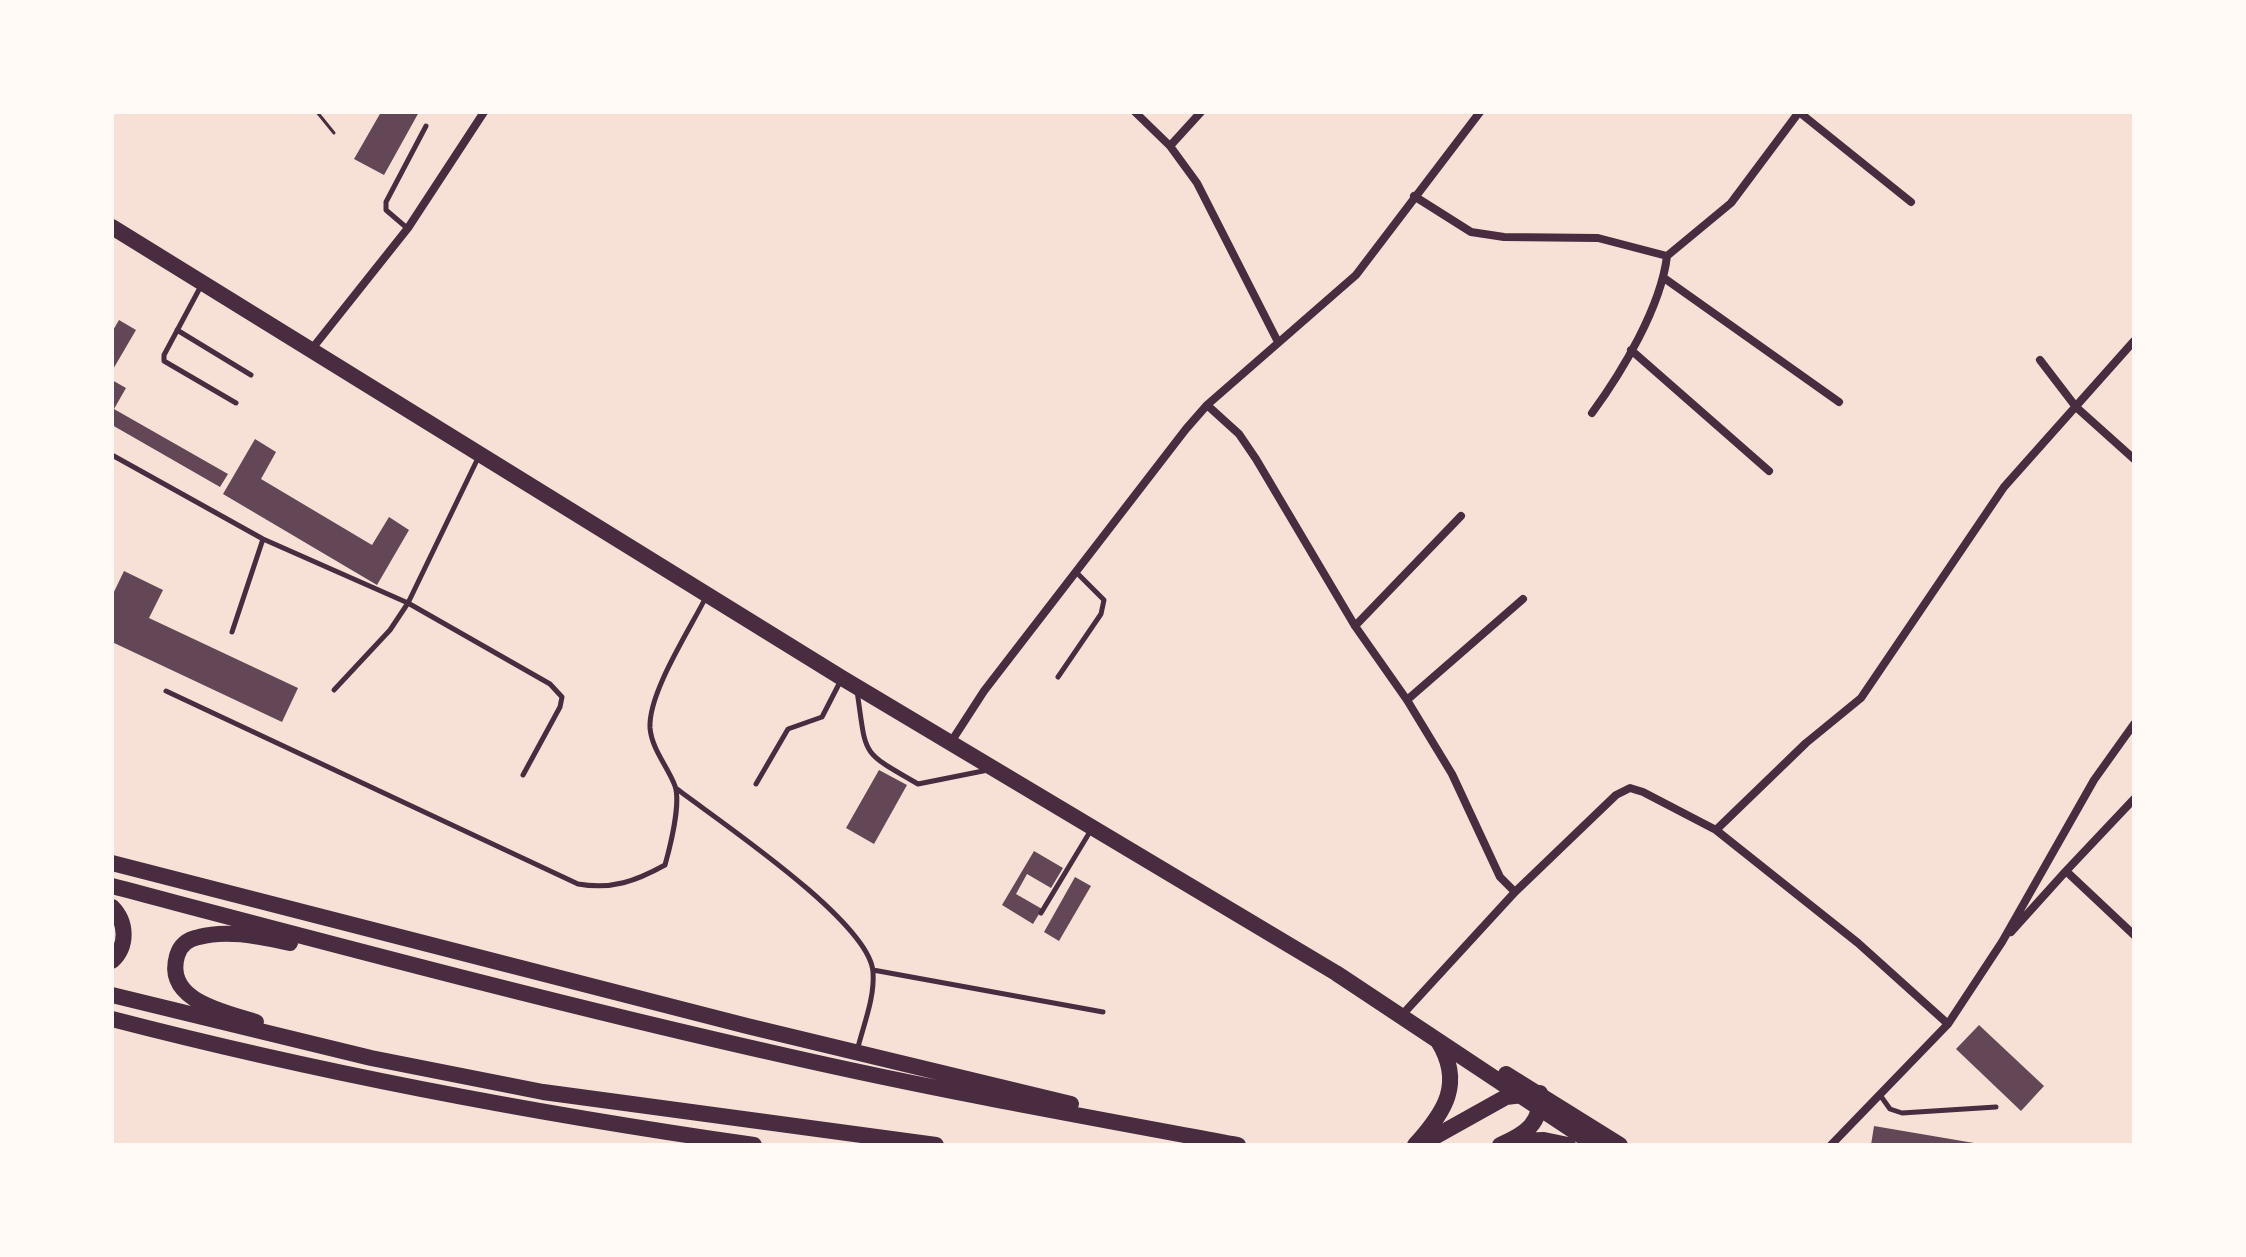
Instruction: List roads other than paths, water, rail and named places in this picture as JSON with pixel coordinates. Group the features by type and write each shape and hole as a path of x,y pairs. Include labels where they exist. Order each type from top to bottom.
{"main road":[{"path":"112,227 849,682 1093,826 1408,1019 1540,1093 1620,1145"},
{"path":"112,863 1208,1140"},
{"path":"112,886 406,963 784,1056 961,1094 1238,1145"},
{"path":"112,907 120,915 124,929 123,943 112,961"},
{"path":"371,1058 218,1010 197,1000 177,981 174,967 178,952 195,937 247,935 406,963"},
{"path":"112,995 371,1058 543,1092 936,1145"},
{"path":"112,1019 253,1055 460,1099 754,1145"},
{"path":"1408,1019 1595,1145"},
{"path":"1418,1145 1449,1099 1453,1080 1450,1065 1437,1040"},
{"path":"1504,1144 1538,1120 1540,1093"},
{"path":"1418,1145 1506,1097 1540,1093"},
{"path":"1504,1144 1544,1140 1568,1145"}],"street":[{"path":"310,351 408,228 484,112"},
{"path":"1135,112 1170,146 1197,183 1278,342"},
{"path":"1170,146 1201,112"},
{"path":"951,742 984,691 1207,405 1356,275 1480,112"},
{"path":"1592,413 1631,350 1664,278 1667,256 1731,203 1799,112 1911,202"},
{"path":"1414,196 1471,232 1504,237 1598,238 1667,256"},
{"path":"1664,278 1839,402"},
{"path":"1716,830 1806,743 1861,698 2004,487 2134,341"},
{"path":"1631,350 1769,471"},
{"path":"2040,360 2076,407 2134,459"},
{"path":"1207,405 1239,434 1256,459 1355,626 1407,700 1452,774 1500,877 1515,892"},
{"path":"1355,626 1461,516"},
{"path":"1407,700 1523,599"},
{"path":"1831,1145 1948,1024 2002,942 2094,780 2134,724"},
{"path":"1408,1019 1515,892 1616,795 1630,788 1716,830 1858,943 1948,1024"},
{"path":"2002,942 2134,799"},
{"path":"2066,871 2134,935"}],"lane":[{"path":"408,228 386,210 386,202 426,126"},
{"path":"203,284 177,330 164,361 236,403"},
{"path":"177,330 251,375"},
{"path":"112,455 263,539 408,603 550,684 562,697 523,775"},
{"path":"334,690 390,630 408,603 479,455"},
{"path":"232,632 263,539"},
{"path":"1058,677 1101,614 1104,600 1077,573"},
{"path":"707,595 658,694 650,728 662,763 676,788 838,914 860,941 873,970 857,1051"},
{"path":"849,682 866,749 872,758 918,784 996,768"},
{"path":"756,784 788,729 822,717 849,682"},
{"path":"166,691 578,884 602,888 637,881 665,865 672,842 676,788"},
{"path":"1041,913 1093,826"},
{"path":"873,970 1103,1012"},
{"path":"1879,1094 1890,1109 1902,1113 1996,1107"}]}
